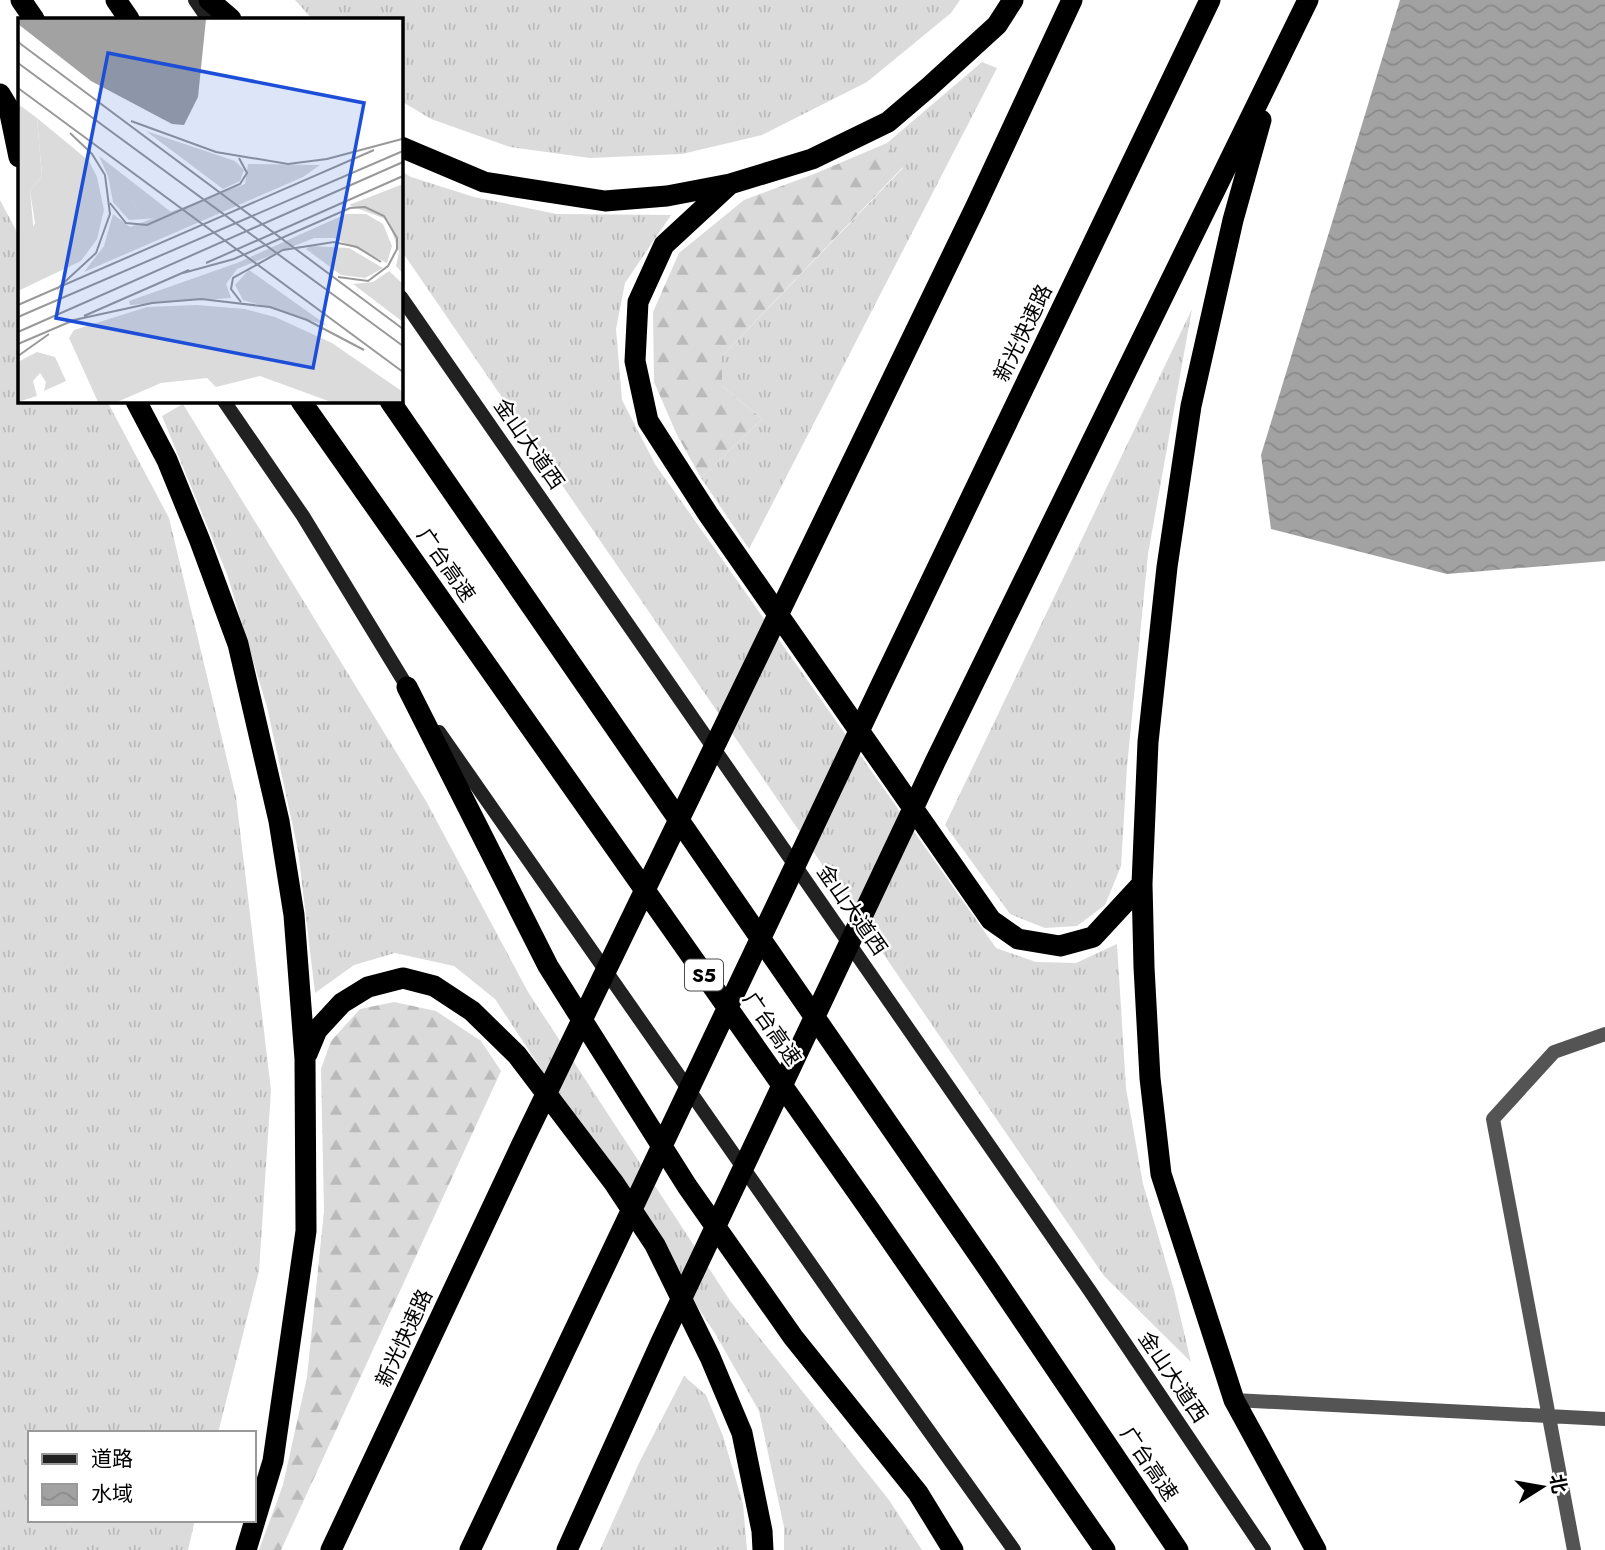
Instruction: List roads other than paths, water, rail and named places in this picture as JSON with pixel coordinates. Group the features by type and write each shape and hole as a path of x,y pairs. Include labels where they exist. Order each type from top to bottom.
{"highway":[{"path":"21,0 33,18"},
{"path":"116,0 128,18"},
{"path":"209,0 230,18"},
{"path":"402,147 484,182 605,201 667,196 730,184 812,159 888,122 997,25 1013,0"},
{"name":"新光快速路","path":"331,1550 521,1146 809,556 1072,0"},
{"name":"新光快速路","path":"470,1550 1210,0"},
{"path":"567,1550 661,1342 935,762 1308,0"},
{"path":"1276,66 1233,220 1191,406 1159,634 1148,742 1142,884 1150,1078 1161,1174 1234,1400 1315,1550"},
{"path":"7,106 18,153"},
{"path":"730,184 664,245 638,302 635,361 648,421 708,514 991,920 1018,939 1060,946 1093,937 1142,884"},
{"path":"137,402 167,460 238,645 279,821 294,915 305,1059 306,1231 273,1461 256,1517"},
{"name":"广台高速","path":"302,402 1105,1550"},
{"name":"广台高速","path":"391,402 989,1270 1178,1550"},
{"path":"407,687 548,966 569,1000 687,1186 793,1337 918,1493 953,1550"},
{"path":"305,1059 317,1030 342,1003 368,987 403,978 434,986 472,1011 517,1055 614,1183 655,1245 710,1357 742,1433 762,1531 763,1550"},
{"path":"574,1550 582,1519"},
{"path":"246,1550 254,1522"}],"main road":[{"path":"195,0 207,18"},
{"name":"金山大道西","path":"402,297 1074,1268 1264,1550"},
{"path":"225,402 303,516 407,687 846,1315 1014,1550"}],"street":[{"path":"1574,1550 1493,1119 1554,1052 1605,1034"},
{"path":"1234,1400 1605,1419"}],"water":[{"path":"1400,0 1605,0 1605,561 1447,574 1271,529 1261,455"}]}
